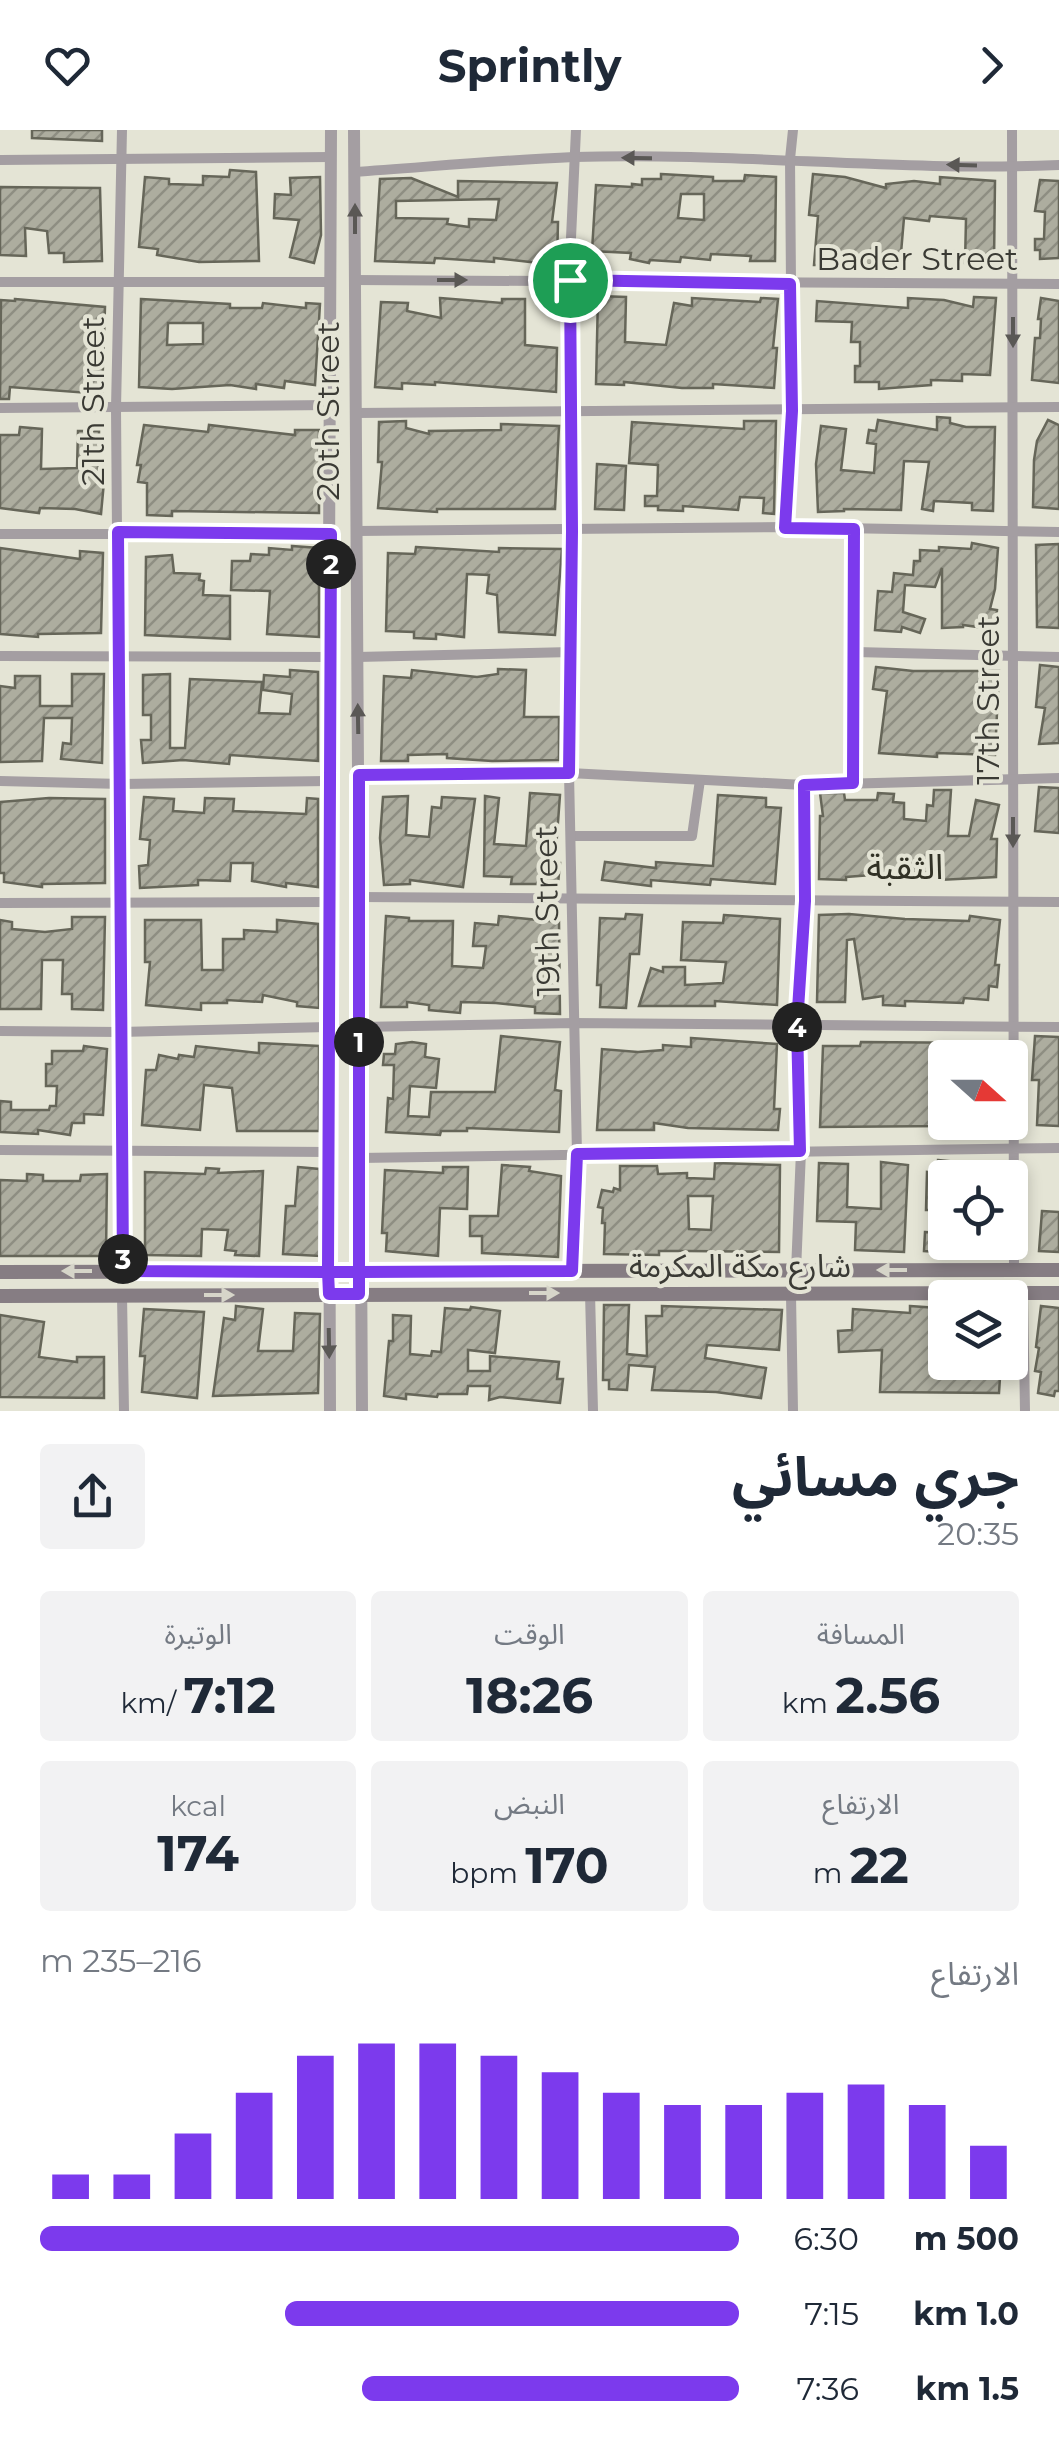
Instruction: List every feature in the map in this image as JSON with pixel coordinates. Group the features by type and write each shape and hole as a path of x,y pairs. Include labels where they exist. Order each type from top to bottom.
{"main road":[{"name":"شارع مكة المكرمة","path":"0,1272 1059,1270"},
{"name":"شارع مكة المكرمة","path":"1028,1292 1059,1292"},
{"name":"شارع مكة المكرمة","path":"0,1296 928,1293"}],"street":[{"name":"21th Street","path":"122,130 116,656 122,784 123,1271"},
{"name":"20th Street","path":"330,1411 331,130"},
{"name":"20th Street","path":"354,130 362,1411"},
{"name":"19th Street","path":"572,1271 577,1154 569,773 570,280 576,130"},
{"path":"785,528 792,411 790,159 794,130"},
{"name":"17th Street","path":"1012,130 1014,1270"},
{"path":"0,160 330,157"},
{"path":"354,172 574,157 1012,167 1059,164"},
{"name":"Bader Street","path":"355,280 1059,284"},
{"path":"0,282 330,282"},
{"path":"0,408 330,405"},
{"path":"356,413 1059,408"},
{"path":"357,531 785,528 1059,532"},
{"path":"853,783 854,529"},
{"path":"0,534 331,534"},
{"path":"357,657 572,652"},
{"path":"856,652 1059,656"},
{"path":"0,656 330,657"},
{"path":"359,775 569,773 804,785 1059,778"},
{"path":"571,836 692,836 700,780"},
{"path":"0,781 328,781"},
{"path":"796,1270 800,1151 797,1025 805,901 804,785"},
{"path":"358,897 1059,902"},
{"path":"0,902 328,902"},
{"path":"359,1027 574,1023 1059,1027"},
{"path":"0,1031 328,1028"},
{"path":"359,1158 1059,1148"},
{"path":"0,1150 329,1152"},
{"path":"590,1293 593,1411"},
{"path":"791,1294 793,1411"},
{"path":"122,1296 124,1411"},
{"path":"1024,1380 1025,1411"}],"building":[{"path":"32,130 102,130 102,141 32,138"},
{"path":"230,170 256,172 259,261 199,262 157,255 158,249 139,247 145,177 169,179 169,184 203,185 203,176 229,177"},
{"path":"661,174 713,177 713,181 744,181 745,175 776,177 775,261 711,254 710,260 681,257 680,262 649,263 630,259 631,253 592,251 596,185 632,187 642,185 642,179 661,179","holes":["681,194 704,194 704,220 678,218"]},
{"path":"813,174 845,177 886,188 886,184 914,181 940,184 940,177 995,181 994,263 965,263 966,219 930,216 929,221 904,218 900,265 814,265 818,216 809,215"},
{"path":"320,177 321,235 314,263 290,257 299,220 274,218 275,194 291,195 290,178"},
{"path":"411,178 458,197 458,181 557,183 552,222 558,222 557,265 494,258 494,262 435,258 434,263 375,261 380,179","holes":["499,199 496,220 469,219 469,227 447,224 448,219 396,218 396,201"]},
{"path":"1040,180 1059,181 1059,258 1040,259 1040,250 1035,250 1035,239 1044,239 1045,212 1035,211"},
{"path":"0,187 100,188 102,261 64,262 64,253 49,253 47,231 25,228 26,256 0,255"},
{"path":"598,296 626,297 625,342 666,345 674,303 692,306 692,298 760,302 761,298 778,299 774,388 596,384"},
{"path":"974,297 996,298 990,375 962,374 962,381 931,380 931,385 879,389 879,382 855,382 860,342 851,342 852,322 816,321 817,301 908,308 908,298 973,307"},
{"path":"440,298 502,303 502,299 525,299 525,345 557,348 556,392 435,382 402,383 402,389 375,387 381,302 408,303 407,311 441,318"},
{"path":"1041,298 1059,301 1059,383 1032,380 1035,338 1040,338"},
{"path":"141,299 230,304 230,308 262,308 263,303 306,308 306,303 320,304 315,385 285,381 284,388 256,384 256,389 230,385 139,387","holes":["168,323 203,323 203,344 167,345"]},
{"path":"1,300 105,307 102,394 10,387 9,399 0,399"},
{"path":"937,417 950,418 950,423 966,427 995,427 993,511 972,510 972,503 934,501 933,511 922,509 929,462 904,461 901,510 818,512 816,464 821,426 846,429 841,470 874,473 876,444 867,443 869,430 876,431 878,420 937,430"},
{"path":"1048,420 1059,425 1059,509 1033,507 1037,441"},
{"path":"406,421 406,428 429,434 501,430 501,424 559,426 555,509 437,512 378,508 382,462 378,462 379,422"},
{"path":"744,421 776,421 774,514 763,513 764,498 740,497 738,510 683,506 683,511 658,510 658,506 645,506 645,496 657,496 658,465 629,463 632,422 744,429"},
{"path":"144,425 208,432 209,425 295,435 295,430 319,430 319,513 172,511 172,516 147,515 147,483 138,482 141,465 137,465"},
{"path":"20,427 42,429 41,469 77,468 78,431 99,431 99,470 105,471 101,514 75,509 40,508 39,513 0,508 0,435 19,435"},
{"path":"597,464 626,466 624,510 595,509"},
{"path":"972,543 998,548 990,609 997,610 996,621 987,619 985,628 942,628 942,568 935,587 905,585 903,612 925,619 920,633 902,627 901,632 875,630 878,591 892,592 894,573 913,575 920,550 971,549"},
{"path":"1059,544 1059,628 1037,627 1036,545"},
{"path":"292,546 319,548 319,637 267,634 270,591 231,590 232,561 250,561 251,554 269,555 269,548 292,550"},
{"path":"416,547 499,552 499,548 562,549 555,635 499,632 497,595 487,593 489,575 467,574 464,637 436,634 436,639 414,638 414,632 386,631 388,553 415,554"},
{"path":"0,548 80,559 80,551 103,553 101,633 38,637 0,634"},
{"path":"172,555 174,573 200,574 203,595 230,596 230,639 145,635 146,557"},
{"path":"1040,665 1059,667 1059,743 1039,744 1045,708 1036,707"},
{"path":"876,667 999,671 995,755 879,753 887,691 873,689"},
{"path":"498,669 526,670 524,717 559,717 559,760 492,761 447,758 447,754 408,755 408,761 381,761 384,676 411,678 412,670 477,677 498,674"},
{"path":"290,670 318,672 318,761 230,755 229,764 183,760 143,763 141,740 151,740 151,715 143,715 143,675 170,674 170,748 185,748 190,679 262,682 259,713 290,714 292,694 263,690 264,675 290,677"},
{"path":"72,674 104,674 102,763 61,759 63,743 71,744 72,718 44,718 42,761 0,762 0,686 15,688 15,676 40,676 40,706 72,706"},
{"path":"1039,787 1059,788 1059,833 1035,831"},
{"path":"934,790 951,790 948,836 969,836 976,800 999,805 991,839 997,839 996,877 939,880 938,872 903,872 902,878 872,875 846,880 819,879 823,816 820,793 844,793 845,800 877,800 878,793 894,794 893,802 904,803 904,819 926,821 927,805 933,806"},
{"path":"530,793 560,795 555,863 560,863 558,884 511,884 512,877 484,876 485,796 499,798 494,844 526,846"},
{"path":"718,795 766,798 766,807 781,808 775,884 711,879 710,885 651,880 651,886 602,880 605,862 656,868 656,862 713,866"},
{"path":"408,796 406,835 429,837 432,807 441,808 442,797 475,799 463,887 410,880 410,884 384,885 380,838 383,797"},
{"path":"144,797 174,799 173,811 204,813 205,798 234,799 233,811 306,814 307,798 318,799 318,887 252,881 253,863 231,863 230,881 198,880 198,885 140,888 139,866 148,865 150,840 140,839"},
{"path":"105,799 105,883 42,887 4,882 4,873 0,873 0,802"},
{"path":"626,914 642,915 639,954 630,954 626,1008 600,1007 600,918 625,919"},
{"path":"724,915 780,919 777,1005 715,1001 715,1006 639,1006 651,968 663,972 663,967 685,967 685,985 723,983 726,962 681,960 683,922 723,923"},
{"path":"819,915 1000,920 997,987 989,986 988,1000 964,998 963,1003 905,1001 905,1006 883,1005 883,996 863,999 854,939 847,940 845,1002 817,1002"},
{"path":"386,916 409,921 453,921 452,966 483,968 486,946 473,946 475,923 498,925 499,916 559,922 560,1014 535,1013 535,1007 496,1003 461,1002 460,1013 429,1010 429,1005 407,1002 407,1007 381,1007"},
{"path":"72,917 105,917 103,1010 72,1009 72,994 62,994 63,960 42,960 41,1009 0,1009 0,920 12,922 12,929 45,932 72,929"},
{"path":"145,920 201,920 202,970 223,970 223,939 244,939 244,930 277,932 277,920 318,924 319,1008 297,1006 297,1002 263,995 262,1002 201,1003 201,1010 146,1005 150,962 145,962"},
{"path":"501,1036 560,1042 555,1090 561,1091 559,1132 467,1128 441,1131 440,1135 386,1132 388,1098 393,1099 394,1065 383,1065 384,1054 395,1054 396,1044 412,1042 426,1044 425,1057 439,1059 436,1088 410,1086 408,1116 429,1117 431,1092 495,1092"},
{"path":"1035,1036 1059,1037 1059,1126 1037,1125 1039,1080 1032,1080"},
{"path":"691,1038 777,1044 774,1109 780,1109 778,1130 688,1128 654,1123 654,1130 597,1130 602,1049 638,1052 663,1050 663,1045 691,1047"},
{"path":"861,1042 928,1043 928,1126 820,1127 823,1046 860,1046"},
{"path":"259,1043 319,1046 319,1131 237,1131 232,1088 204,1085 200,1130 142,1125 146,1070 156,1070 159,1055 194,1057 196,1046 259,1053"},
{"path":"84,1046 107,1049 103,1115 84,1114 84,1123 72,1123 70,1135 38,1130 38,1134 0,1132 0,1101 11,1102 11,1110 49,1110 56,1106 57,1086 46,1086 46,1064 52,1064 52,1051 83,1051"},
{"path":"881,1162 908,1165 904,1252 855,1250 856,1222 817,1221 819,1163 848,1164 847,1207 881,1209"},
{"path":"715,1163 780,1165 779,1252 604,1254 605,1223 603,1208 598,1207 602,1190 620,1190 620,1166 657,1166 658,1174 687,1173 687,1178 714,1179","holes":["688,1196 713,1196 711,1230 689,1229"]},
{"path":"502,1165 530,1167 529,1171 561,1176 558,1257 482,1253 482,1236 470,1236 470,1216 498,1216"},
{"path":"298,1167 319,1169 320,1256 283,1254 286,1206 295,1206"},
{"path":"443,1167 468,1167 467,1209 440,1208 438,1256 386,1251 387,1233 382,1233 385,1170 443,1173"},
{"path":"206,1168 219,1169 218,1173 263,1171 259,1256 235,1255 236,1251 225,1250 228,1230 202,1229 201,1256 145,1255 145,1172 205,1174"},
{"path":"27,1174 43,1175 43,1181 80,1181 81,1175 107,1174 106,1256 0,1256 0,1180 27,1181"},
{"path":"1042,1211 1059,1212 1059,1252 1039,1251"},
{"path":"925,1232 928,1232 928,1251 924,1251"},
{"path":"604,1305 629,1305 627,1354 647,1356 646,1316 662,1316 662,1306 782,1310 779,1350 707,1345 705,1358 766,1368 761,1398 652,1390 655,1367 629,1365 627,1390 609,1389 609,1380 603,1380"},
{"path":"236,1306 263,1309 258,1351 293,1351 295,1313 320,1314 318,1393 213,1396 224,1318 235,1320"},
{"path":"910,1306 928,1307 928,1380 1000,1380 999,1393 880,1392 882,1350 839,1352 838,1331 852,1330 853,1309 910,1313"},
{"path":"1041,1306 1059,1308 1059,1391 1054,1396 1038,1393 1041,1372 1035,1371"},
{"path":"445,1308 500,1311 495,1353 468,1350 468,1371 490,1371 490,1356 559,1362 557,1379 563,1379 560,1403 500,1397 489,1400 490,1386 468,1386 467,1394 437,1397 384,1396 393,1315 411,1316 410,1354 431,1356 432,1351 441,1352"},
{"path":"144,1309 204,1312 197,1398 142,1392"},
{"path":"0,1315 44,1322 39,1357 77,1362 77,1357 104,1357 104,1398 0,1397"}],"district":[{"name":"الثقبة","path":"905,867"}],"route":[{"path":"570,280 569,773 359,775 359,1272 328,1272 331,534 118,532 123,1271 328,1272 329,1294 359,1294 359,1272 572,1271 577,1154 800,1151 797,1025 805,901 804,785 853,783 856,652 854,529 785,528 792,411 790,284 570,280"}]}
